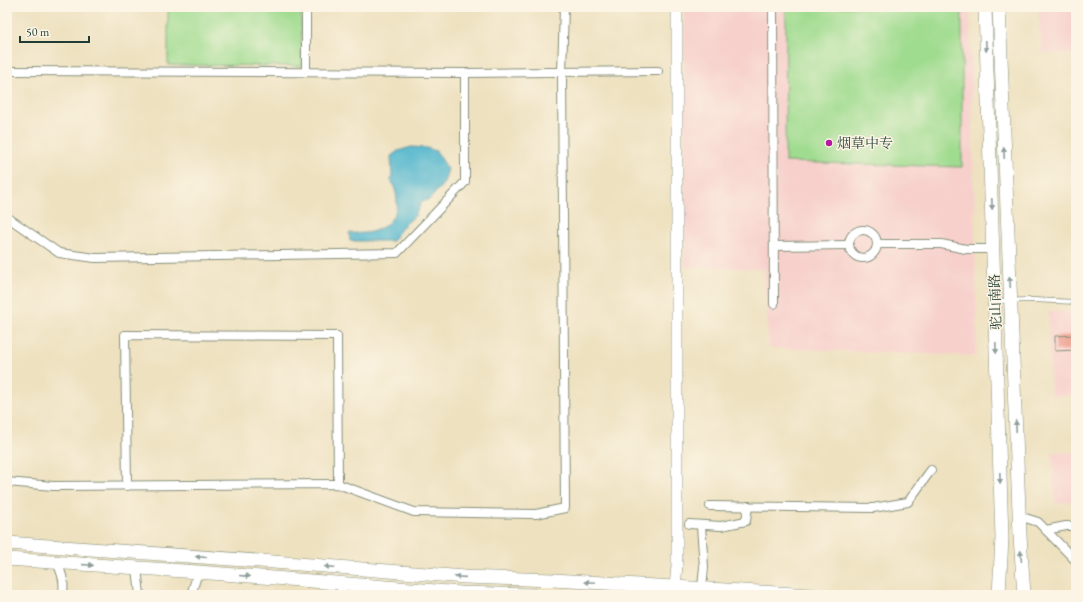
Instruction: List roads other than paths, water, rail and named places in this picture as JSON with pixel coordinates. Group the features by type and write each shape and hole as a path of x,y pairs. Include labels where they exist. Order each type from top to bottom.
{"main road":[{"name":"驼山南路","path":"985,7 1002,538 999,595"},
{"name":"驼山南路","path":"999,7 1019,516 1024,595"},
{"path":"7,543 465,578 702,588 810,595"},
{"path":"7,559 198,572 342,589 533,595"}],"street":[{"path":"306,7 306,72"},
{"path":"7,482 53,486 338,484 414,512 536,514 565,508 562,72 564,7"},
{"path":"675,587 677,565 677,7"},
{"path":"773,7 774,304"},
{"path":"7,71 466,73 658,71"},
{"path":"7,217 59,253 95,258 397,253 466,182 466,73"},
{"path":"862,230 871,232 875,235 878,244 875,253 872,256 862,259 854,255 849,245 854,234 862,230"},
{"path":"878,244 941,244 966,249 993,249"},
{"path":"774,246 849,245"},
{"path":"127,486 125,335 337,336 338,484"},
{"path":"710,506 873,508 908,502 931,470"},
{"path":"690,524 701,526 721,526 746,521 748,506"},
{"path":"1019,516 1038,522 1076,561"},
{"path":"701,526 704,567 702,588"},
{"path":"1046,530 1066,526 1076,526"},
{"path":"57,562 63,575 64,589 62,595"},
{"path":"137,568 140,595"},
{"path":"191,595 198,572"}],"lane":[{"path":"995,301 1033,300 1076,302"}],"water":[{"path":"411,147 427,148 436,151 448,169 444,183 429,200 422,201 415,216 404,225 392,241 350,241 349,233 371,232 380,229 392,218 397,204 397,196 391,180 391,156 398,151"}],"place":[{"name":"烟草中专","path":"829,143"}]}
